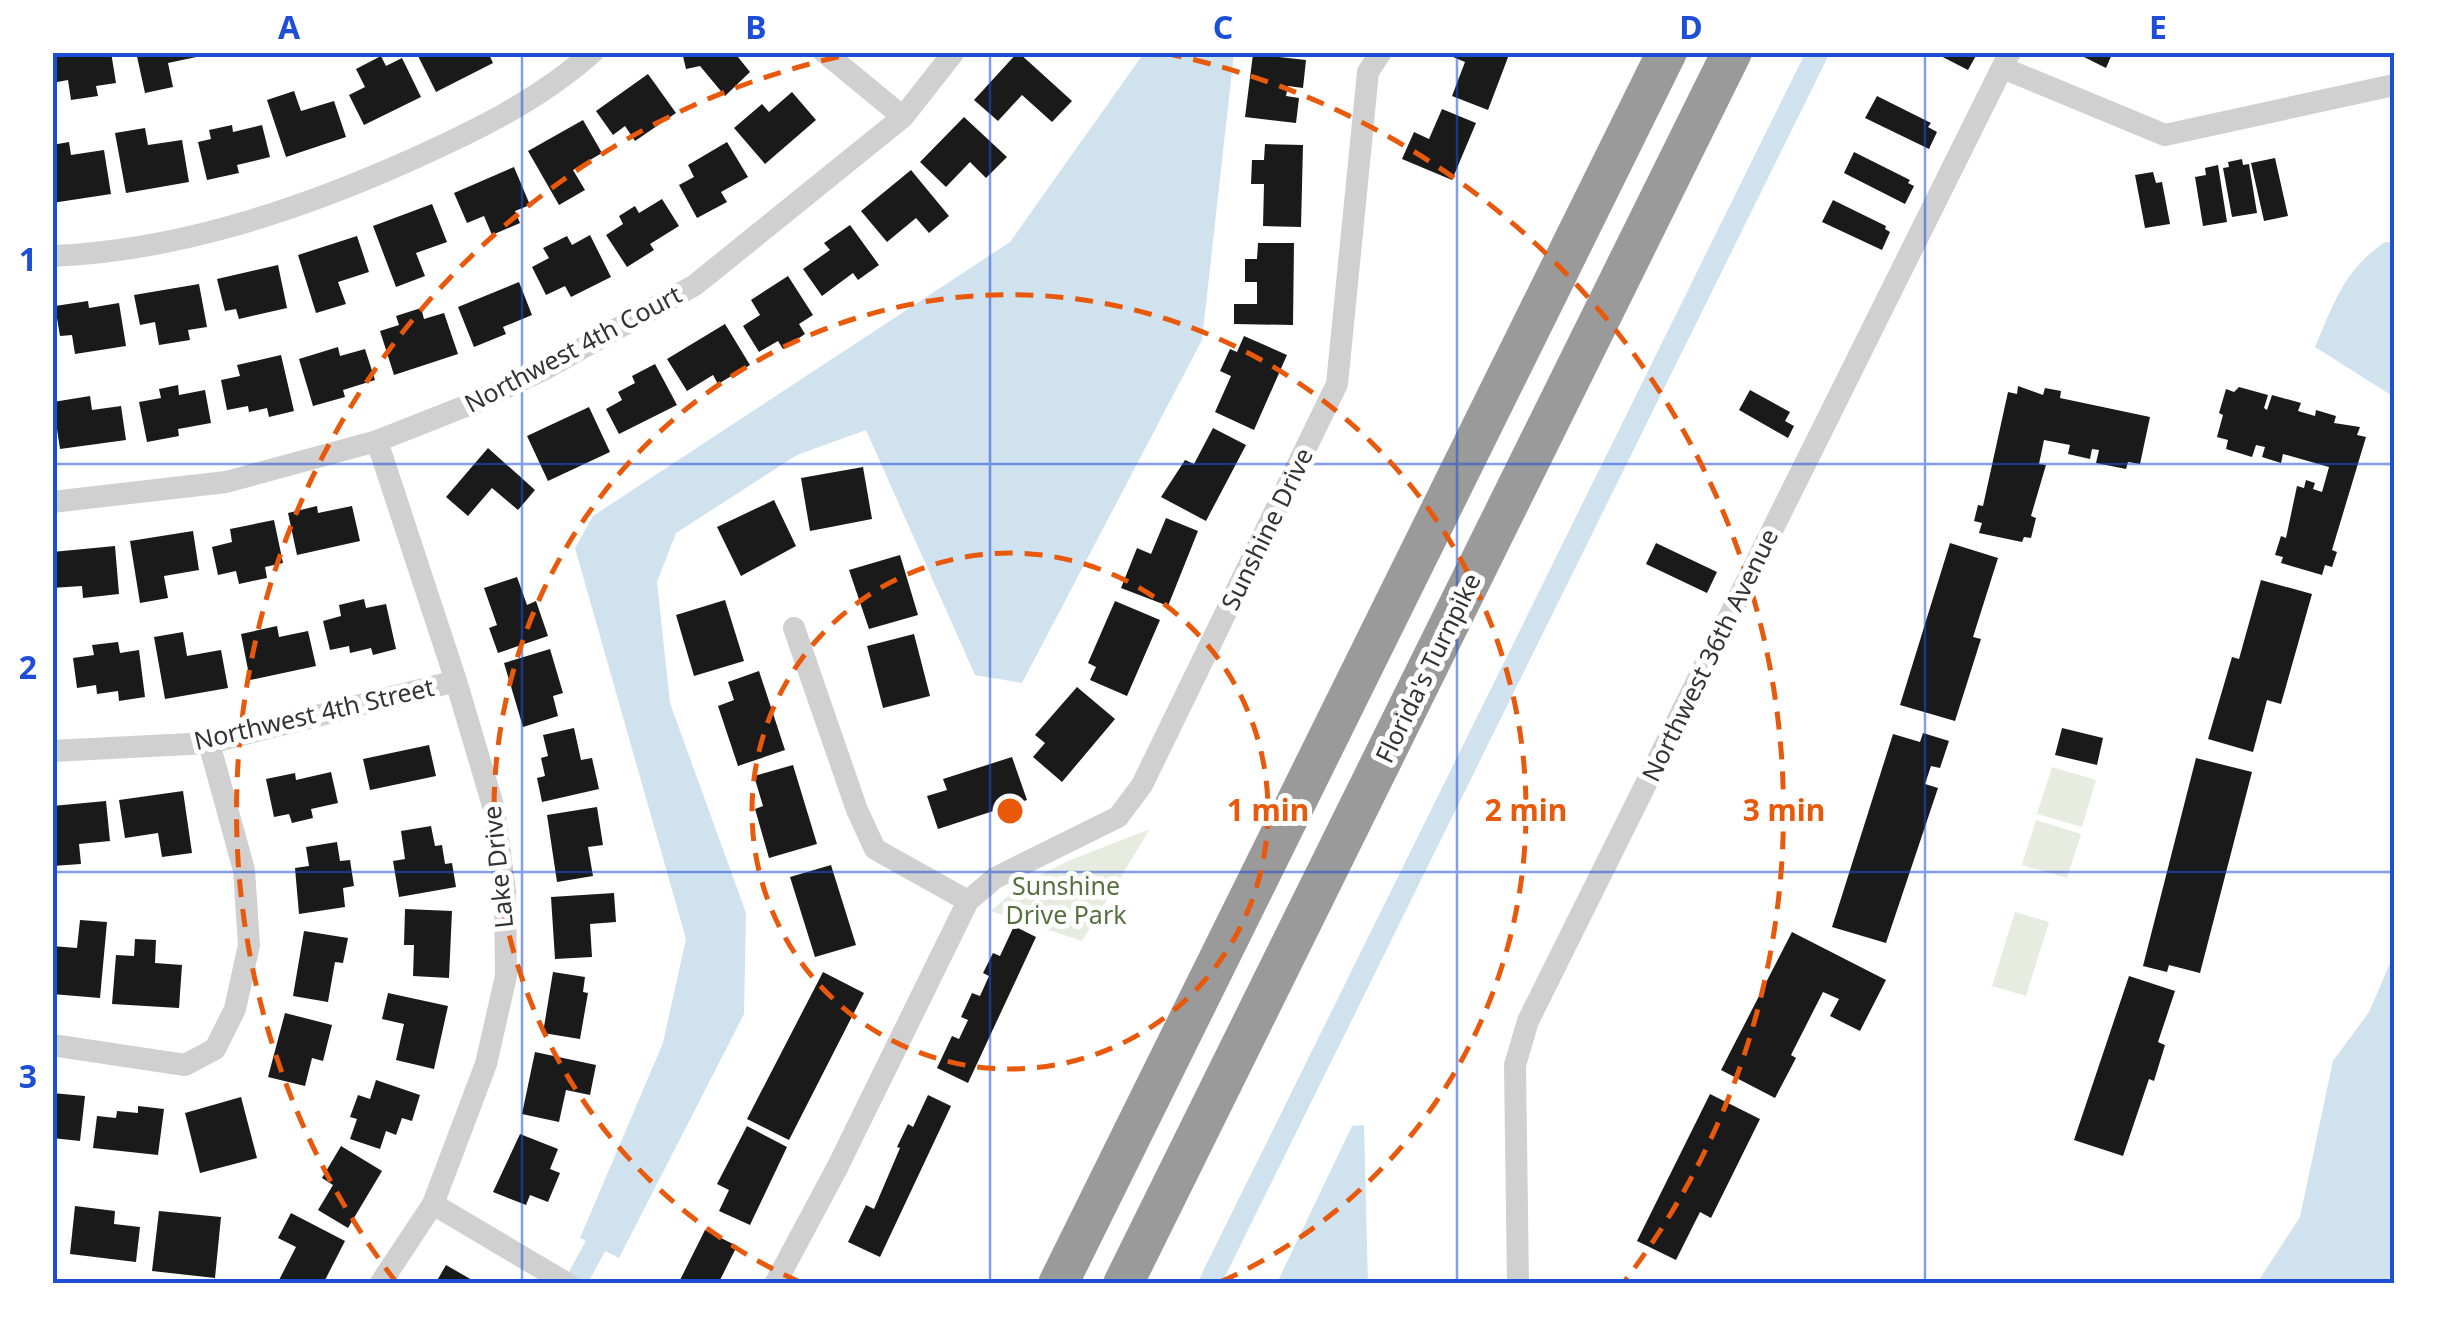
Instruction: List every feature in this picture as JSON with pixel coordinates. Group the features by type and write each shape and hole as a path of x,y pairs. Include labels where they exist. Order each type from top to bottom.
{"highway":[{"path":"1058,1284 1667,52"},
{"name":"Florida's Turnpike","path":"1123,1284 1732,52"}],"street":[{"path":"52,256 175,241 320,200 486,126 574,70 593,52"},
{"path":"824,52 903,117"},
{"name":"Northwest 4th Court","path":"52,502 226,482 377,441 476,402 547,368 695,285 903,117 954,52"},
{"name":"Sunshine Drive","path":"776,1284 968,901 995,878 1118,816 1142,785 1168,733 1337,384 1368,72 1381,52"},
{"path":"2006,60 2164,135 2394,85"},
{"name":"Northwest 36th Avenue","path":"1518,1284 1514,1065 1528,1022 2006,60"},
{"name":"Lake Drive","path":"377,441 494,809 506,891 506,976 486,1064 433,1204 380,1284"},
{"path":"794,628 857,810 875,848 968,901"},
{"name":"Northwest 4th Street","path":"52,751 209,744 456,681"},
{"path":"52,1045 185,1065 216,1049 236,1009 250,945 244,870 209,744"},
{"path":"433,1204 568,1284"}],"green space":[{"path":"2052,767 2096,780 2082,827 2037,814"},
{"path":"2036,820 2081,834 2067,878 2022,865"},
{"name":"Sunshine Drive Park","path":"1150,829 1082,941 991,911 1019,886 1068,861"},
{"path":"2015,912 2049,922 2026,996 1992,986"}],"water":[{"path":"1144,53 1234,53 1202,340 1022,683 975,675 866,430 797,455 676,533 657,582 670,703 746,913 744,1014 619,1258 580,1238 663,1043 686,939 575,548 593,516 1010,242"},
{"path":"2385,242 2394,242 2394,397 2315,347 2350,276"},
{"path":"2394,954 2394,1283 2257,1283 2300,1217 2333,1061 2369,1012"},
{"path":"1364,1125 1368,1283 1277,1283 1352,1126"}],"building":[{"path":"52,52 111,52 116,83 96,86 98,96 71,100 68,80 52,83"},
{"path":"136,52 200,52 201,56 168,63 173,87 145,93"},
{"path":"416,52 488,52 493,63 436,92"},
{"path":"682,52 734,52 750,72 725,96 700,66 686,69"},
{"path":"1018,52 1072,101 1052,122 1022,95 998,121 974,100"},
{"path":"1455,52 1510,52 1488,110 1452,96 1465,62 1453,57"},
{"path":"1933,52 1978,52 1968,70"},
{"path":"2074,52 2113,52 2106,68"},
{"path":"1253,54 1306,60 1303,88 1288,86 1286,96 1299,98 1296,123 1245,117"},
{"path":"381,56 386,66 402,58 421,97 364,125 349,95 365,87 356,69"},
{"path":"648,74 676,113 635,141 625,126 613,135 596,111"},
{"path":"294,91 301,111 334,101 346,137 286,157 267,100"},
{"path":"792,92 816,120 765,164 734,128 762,104 769,112"},
{"path":"1877,96 1931,123 1928,127 1937,132 1929,149 1865,118"},
{"path":"1442,109 1476,123 1452,180 1402,159 1414,132 1429,139"},
{"path":"964,117 1007,157 986,178 970,162 946,187 920,162"},
{"path":"583,120 602,153 573,170 585,190 559,205 528,151"},
{"path":"232,125 233,132 262,125 270,157 237,165 239,173 207,180 198,142 211,139 209,130"},
{"path":"145,128 148,145 182,140 189,182 126,193 115,133"},
{"path":"69,142 71,155 104,150 111,194 52,203 52,145"},
{"path":"727,142 748,177 721,192 727,202 697,218 679,185 694,177 688,165"},
{"path":"1265,144 1303,145 1301,227 1263,226 1264,184 1251,184 1252,160 1264,160"},
{"path":"1854,152 1910,180 1908,183 1914,186 1905,204 1844,173"},
{"path":"2275,158 2288,216 2264,221 2251,163"},
{"path":"2242,159 2243,165 2249,164 2257,213 2232,217 2223,168 2229,167 2228,162"},
{"path":"2218,165 2227,222 2203,226 2195,177 2206,175 2205,168"},
{"path":"514,167 530,205 515,211 520,223 492,235 484,216 467,223 454,193"},
{"path":"911,170 949,216 929,233 916,218 887,242 861,211"},
{"path":"2153,172 2156,183 2162,182 2170,224 2145,228 2135,175"},
{"path":"662,199 679,226 650,244 654,250 627,267 606,235 623,224 619,216 635,206 639,213"},
{"path":"1833,200 1886,226 1890,232 1882,250 1822,222"},
{"path":"432,204 447,242 416,253 425,276 396,287 373,226"},
{"path":"850,225 879,265 858,280 853,273 822,296 803,269 830,250 824,243"},
{"path":"590,235 611,277 571,297 565,286 546,295 532,267 549,258 543,248 567,236 572,245"},
{"path":"357,236 369,272 338,282 346,304 316,313 298,255"},
{"path":"1258,243 1294,243 1293,325 1234,324 1234,304 1257,304 1257,282 1245,282 1245,259 1257,259"},
{"path":"278,265 287,308 239,319 236,309 225,311 217,279"},
{"path":"788,276 813,315 799,324 805,334 783,349 778,341 759,352 743,326 760,315 751,300"},
{"path":"519,282 532,315 503,327 506,334 474,347 458,307"},
{"path":"199,284 207,327 188,330 190,340 159,345 155,322 140,325 134,295"},
{"path":"88,301 89,308 119,303 126,346 75,354 72,335 60,336 55,306"},
{"path":"421,308 424,319 444,313 458,354 394,375 380,331 399,325 396,316"},
{"path":"725,324 750,365 718,384 713,375 687,391 667,359"},
{"path":"1244,336 1287,355 1254,430 1215,412 1231,376 1220,371 1230,349 1237,352"},
{"path":"338,347 340,356 365,349 375,380 343,390 345,397 313,406 299,359"},
{"path":"281,355 294,411 269,417 267,408 249,412 248,406 227,410 221,380 240,376 237,365"},
{"path":"655,364 677,405 619,434 606,409 622,400 618,392 635,383 632,376"},
{"path":"178,385 179,395 205,390 211,423 178,429 179,436 147,442 139,402 161,398 159,389"},
{"path":"2018,386 2043,395 2045,388 2061,391 2060,398 2150,417 2140,464 2128,462 2126,469 2096,463 2099,450 2092,449 2090,459 2068,454 2070,445 2044,440 2039,464 2046,465 2031,516 2036,518 2031,538 2024,537 2022,542 1979,533 1982,523 1974,521 1978,505 1983,506 2008,392 2017,394"},
{"path":"2239,387 2268,395 2264,408 2267,410 2272,395 2301,403 2298,411 2315,416 2316,410 2336,416 2334,423 2360,427 2357,435 2366,437 2332,550 2337,552 2332,567 2325,565 2322,575 2281,563 2283,557 2275,555 2281,536 2286,538 2297,486 2304,488 2306,480 2322,492 2329,467 2283,454 2281,463 2262,457 2265,447 2256,445 2252,457 2226,449 2228,440 2217,437 2223,415 2219,413 2226,389 2234,392"},
{"path":"1750,390 1790,412 1785,421 1794,426 1788,438 1739,410"},
{"path":"90,396 92,410 121,406 126,440 60,449 53,402"},
{"path":"589,407 610,452 548,481 527,436"},
{"path":"1213,428 1246,445 1206,521 1161,497 1185,460 1194,464"},
{"path":"488,448 535,490 518,510 492,488 468,516 446,497"},
{"path":"863,467 872,519 810,531 801,478"},
{"path":"774,500 796,546 741,576 717,527"},
{"path":"317,506 318,513 352,506 360,541 297,555 288,513"},
{"path":"1166,518 1198,531 1168,606 1121,588 1137,548 1151,554"},
{"path":"274,520 283,563 265,567 267,578 239,584 236,571 218,575 212,547 232,542 230,529"},
{"path":"193,531 199,570 164,576 168,598 140,603 130,541"},
{"path":"1656,543 1717,572 1707,593 1646,564"},
{"path":"1950,543 1998,558 1973,637 1981,639 1955,721 1900,705"},
{"path":"115,546 119,594 83,598 82,586 52,588 52,552"},
{"path":"900,555 918,615 869,629 849,570"},
{"path":"517,577 527,605 536,601 548,636 498,653 489,628 497,625 484,588"},
{"path":"2261,580 2312,594 2281,704 2267,700 2253,752 2208,739 2232,657 2239,659"},
{"path":"364,599 366,608 386,604 396,649 373,655 371,648 350,653 349,646 330,650 323,621 341,616 339,605"},
{"path":"725,600 744,661 694,676 676,615"},
{"path":"1115,601 1160,620 1127,696 1090,680 1096,667 1088,663"},
{"path":"277,626 279,637 308,631 316,666 250,680 241,634"},
{"path":"183,632 187,656 221,650 228,688 165,699 154,637"},
{"path":"914,634 930,696 883,708 867,646"},
{"path":"118,642 120,653 139,650 145,697 119,701 118,691 97,694 96,685 77,688 73,658 94,655 92,645"},
{"path":"550,649 563,693 553,696 558,716 523,727 504,663"},
{"path":"759,671 785,750 738,766 718,706 734,700 728,682"},
{"path":"1077,687 1115,719 1062,782 1033,757 1045,743 1035,735"},
{"path":"574,728 581,760 592,758 599,789 542,802 537,778 545,776 541,758 548,756 543,735"},
{"path":"2062,728 2103,738 2097,765 2055,755"},
{"path":"1923,733 1949,741 1940,768 1931,766 1925,784 1938,788 1886,943 1832,927 1893,734 1920,742"},
{"path":"429,745 436,776 370,790 363,759"},
{"path":"1012,757 1027,800 938,829 927,796 947,790 943,779"},
{"path":"2196,758 2252,772 2200,973 2169,965 2167,972 2143,966"},
{"path":"793,765 817,844 769,858 755,809 763,806 754,776"},
{"path":"331,772 338,803 311,809 313,818 292,823 289,814 274,817 266,779 295,773 296,780"},
{"path":"183,791 192,853 162,857 158,833 125,838 119,800"},
{"path":"106,801 110,841 79,844 81,864 52,866 52,806"},
{"path":"597,807 603,845 588,847 593,876 557,882 547,815"},
{"path":"431,826 435,846 442,845 445,864 452,863 456,887 399,897 393,861 405,859 401,831"},
{"path":"337,842 340,861 350,860 354,886 343,888 345,907 299,914 295,868 309,866 306,847"},
{"path":"831,865 856,945 815,957 790,877"},
{"path":"614,893 616,922 590,924 592,957 555,959 551,897"},
{"path":"405,909 452,911 449,978 413,976 414,945 404,945"},
{"path":"80,920 107,922 100,998 52,994 52,946 77,948"},
{"path":"1014,926 1036,937 968,1083 937,1068 952,1036 959,1039 968,1020 961,1017 972,993 980,996 989,976 983,973 993,953 1000,956"},
{"path":"304,931 348,938 343,963 335,962 328,1002 293,996"},
{"path":"1792,932 1886,980 1860,1031 1830,1016 1839,999 1823,992 1791,1055 1796,1058 1775,1098 1721,1070"},
{"path":"135,939 156,940 155,963 182,965 179,1008 112,1004 116,955 134,956"},
{"path":"553,972 585,977 583,992 588,993 580,1039 543,1033"},
{"path":"823,972 864,993 789,1140 747,1119"},
{"path":"2129,976 2175,991 2158,1042 2165,1045 2154,1081 2149,1079 2123,1156 2074,1140"},
{"path":"388,993 448,1006 434,1069 396,1060 404,1024 382,1019"},
{"path":"285,1013 332,1025 323,1061 312,1058 305,1086 268,1077"},
{"path":"535,1052 596,1065 590,1095 566,1090 559,1122 522,1114"},
{"path":"376,1080 420,1095 412,1121 402,1118 396,1135 386,1131 380,1149 350,1139 357,1119 350,1117 358,1095 370,1099"},
{"path":"52,1093 85,1096 80,1141 52,1138"},
{"path":"1710,1094 1760,1119 1711,1218 1700,1212 1676,1260 1637,1241"},
{"path":"928,1095 951,1106 880,1257 848,1242 866,1205 874,1209 900,1148 897,1147 908,1124 913,1127"},
{"path":"241,1097 257,1158 200,1173 185,1113"},
{"path":"138,1106 164,1109 158,1155 93,1148 97,1116 116,1118 117,1111 138,1113"},
{"path":"747,1126 787,1147 750,1225 719,1211 729,1190 717,1184"},
{"path":"520,1134 558,1149 550,1169 560,1173 548,1202 530,1195 526,1205 493,1192"},
{"path":"341,1146 382,1171 348,1228 318,1210 333,1185 322,1178"},
{"path":"75,1206 115,1211 114,1224 140,1227 136,1262 70,1254"},
{"path":"159,1211 221,1217 215,1278 152,1271"},
{"path":"291,1213 345,1241 323,1284 285,1284 279,1280 296,1247 278,1238"},
{"path":"705,1230 737,1246 718,1284 678,1284"},
{"path":"446,1265 479,1284 435,1284"}],"waterway":[{"path":"1209,1284 1818,52"},
{"path":"575,1284 609,1221"}]}
